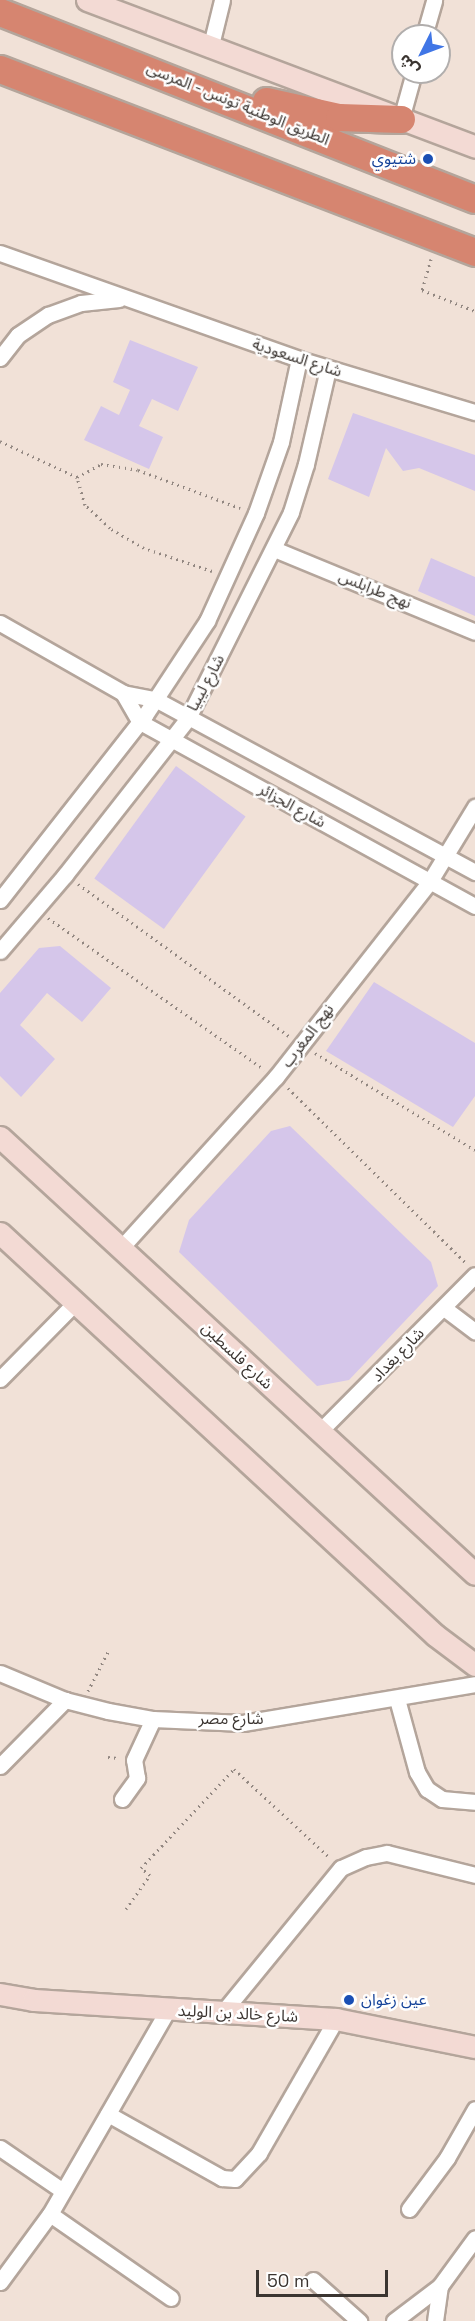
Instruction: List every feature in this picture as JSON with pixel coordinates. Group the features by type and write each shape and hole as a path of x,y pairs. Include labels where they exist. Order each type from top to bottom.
{"highway":[{"path":"0,6 60,34"},
{"name":"الطريق الوطنية تونس - المرسى","path":"0,12 188,84 475,199"},
{"path":"0,69 475,252"},
{"path":"188,84 339,117 401,119"}],"street":[{"path":"87,0 210,49 475,147"},
{"path":"210,49 222,0"},
{"path":"427,24 434,0"},
{"path":"401,119 411,84"},
{"name":"شارع السعودية","path":"0,253 299,360 475,412"},
{"path":"0,358 18,335 48,315 81,303 122,298"},
{"name":"شارع ليبيا","path":"0,900 140,722 207,621 229,577 256,513 281,442 299,360"},
{"name":"شارع ليبيا","path":"0,951 65,876 188,718 274,549 306,464 328,369"},
{"name":"نهج طرابلس","path":"274,549 475,632"},
{"name":"شارع الجزائر","path":"0,623 123,693 155,699 475,872"},
{"name":"شارع الجزائر","path":"123,693 140,722 475,906"},
{"name":"نهج المغرب","path":"120,1249 276,1077 430,881 475,807"},
{"name":"شارع فلسطين","path":"0,1137 475,1574"},
{"path":"0,1233 435,1635 473,1678"},
{"name":"شارع بغداد","path":"319,1432 475,1275"},
{"path":"0,1379 75,1303"},
{"path":"444,1308 475,1331"},
{"name":"شارع مصر","path":"0,1673 65,1700 153,1719 243,1723 397,1699 473,1678"},
{"path":"397,1699 417,1772 427,1789 442,1799 475,1802"},
{"path":"0,1766 65,1700"},
{"path":"122,1799 137,1778 134,1760 153,1719"},
{"path":"223,2013 341,1868 366,1857 387,1853 475,1875"},
{"name":"شارع خالد بن الوليد","path":"0,1994 33,2000 336,2019 475,2047"},
{"path":"0,2282 50,2214 168,2010"},
{"path":"108,2114 222,2178 235,2179 259,2153 336,2019"},
{"path":"409,2209 447,2158 475,2109"},
{"path":"0,2148 63,2191"},
{"path":"50,2214 171,2298"},
{"path":"394,2321 440,2286 475,2238"},
{"path":"313,2280 359,2321"},
{"path":"435,2321 440,2286"}],"path":[{"path":"437,237 422,290 475,311"},
{"path":"0,441 77,477 85,505 110,528 144,548 229,577"},
{"path":"77,477 101,464 138,470 256,513"},
{"path":"65,876 300,1044 475,1150"},
{"path":"81,1704 109,1650"},
{"path":"126,1909 150,1875 141,1868 234,1769 341,1868"}],"building":[{"path":"130,340 198,367 178,411 152,399 139,426 163,437 149,469 84,440 101,406 119,415 130,390 113,382"},
{"path":"353,413 475,455 475,491 419,468 403,471 386,448 369,497 328,479"},
{"path":"431,558 475,577 475,616 418,591"},
{"path":"176,766 246,817 164,929 94,878"},
{"path":"60,946 111,988 82,1022 47,993 20,1025 55,1059 21,1097 0,1076 0,993 39,948"},
{"path":"374,982 475,1043 475,1096 453,1127 326,1051"},
{"path":"290,1126 431,1262 438,1286 349,1380 317,1386 179,1252 189,1220 271,1131"}],"place":[{"name":"شتيوي","path":"428,159"},
{"name":"عين زغوان","path":"349,2000"}]}
